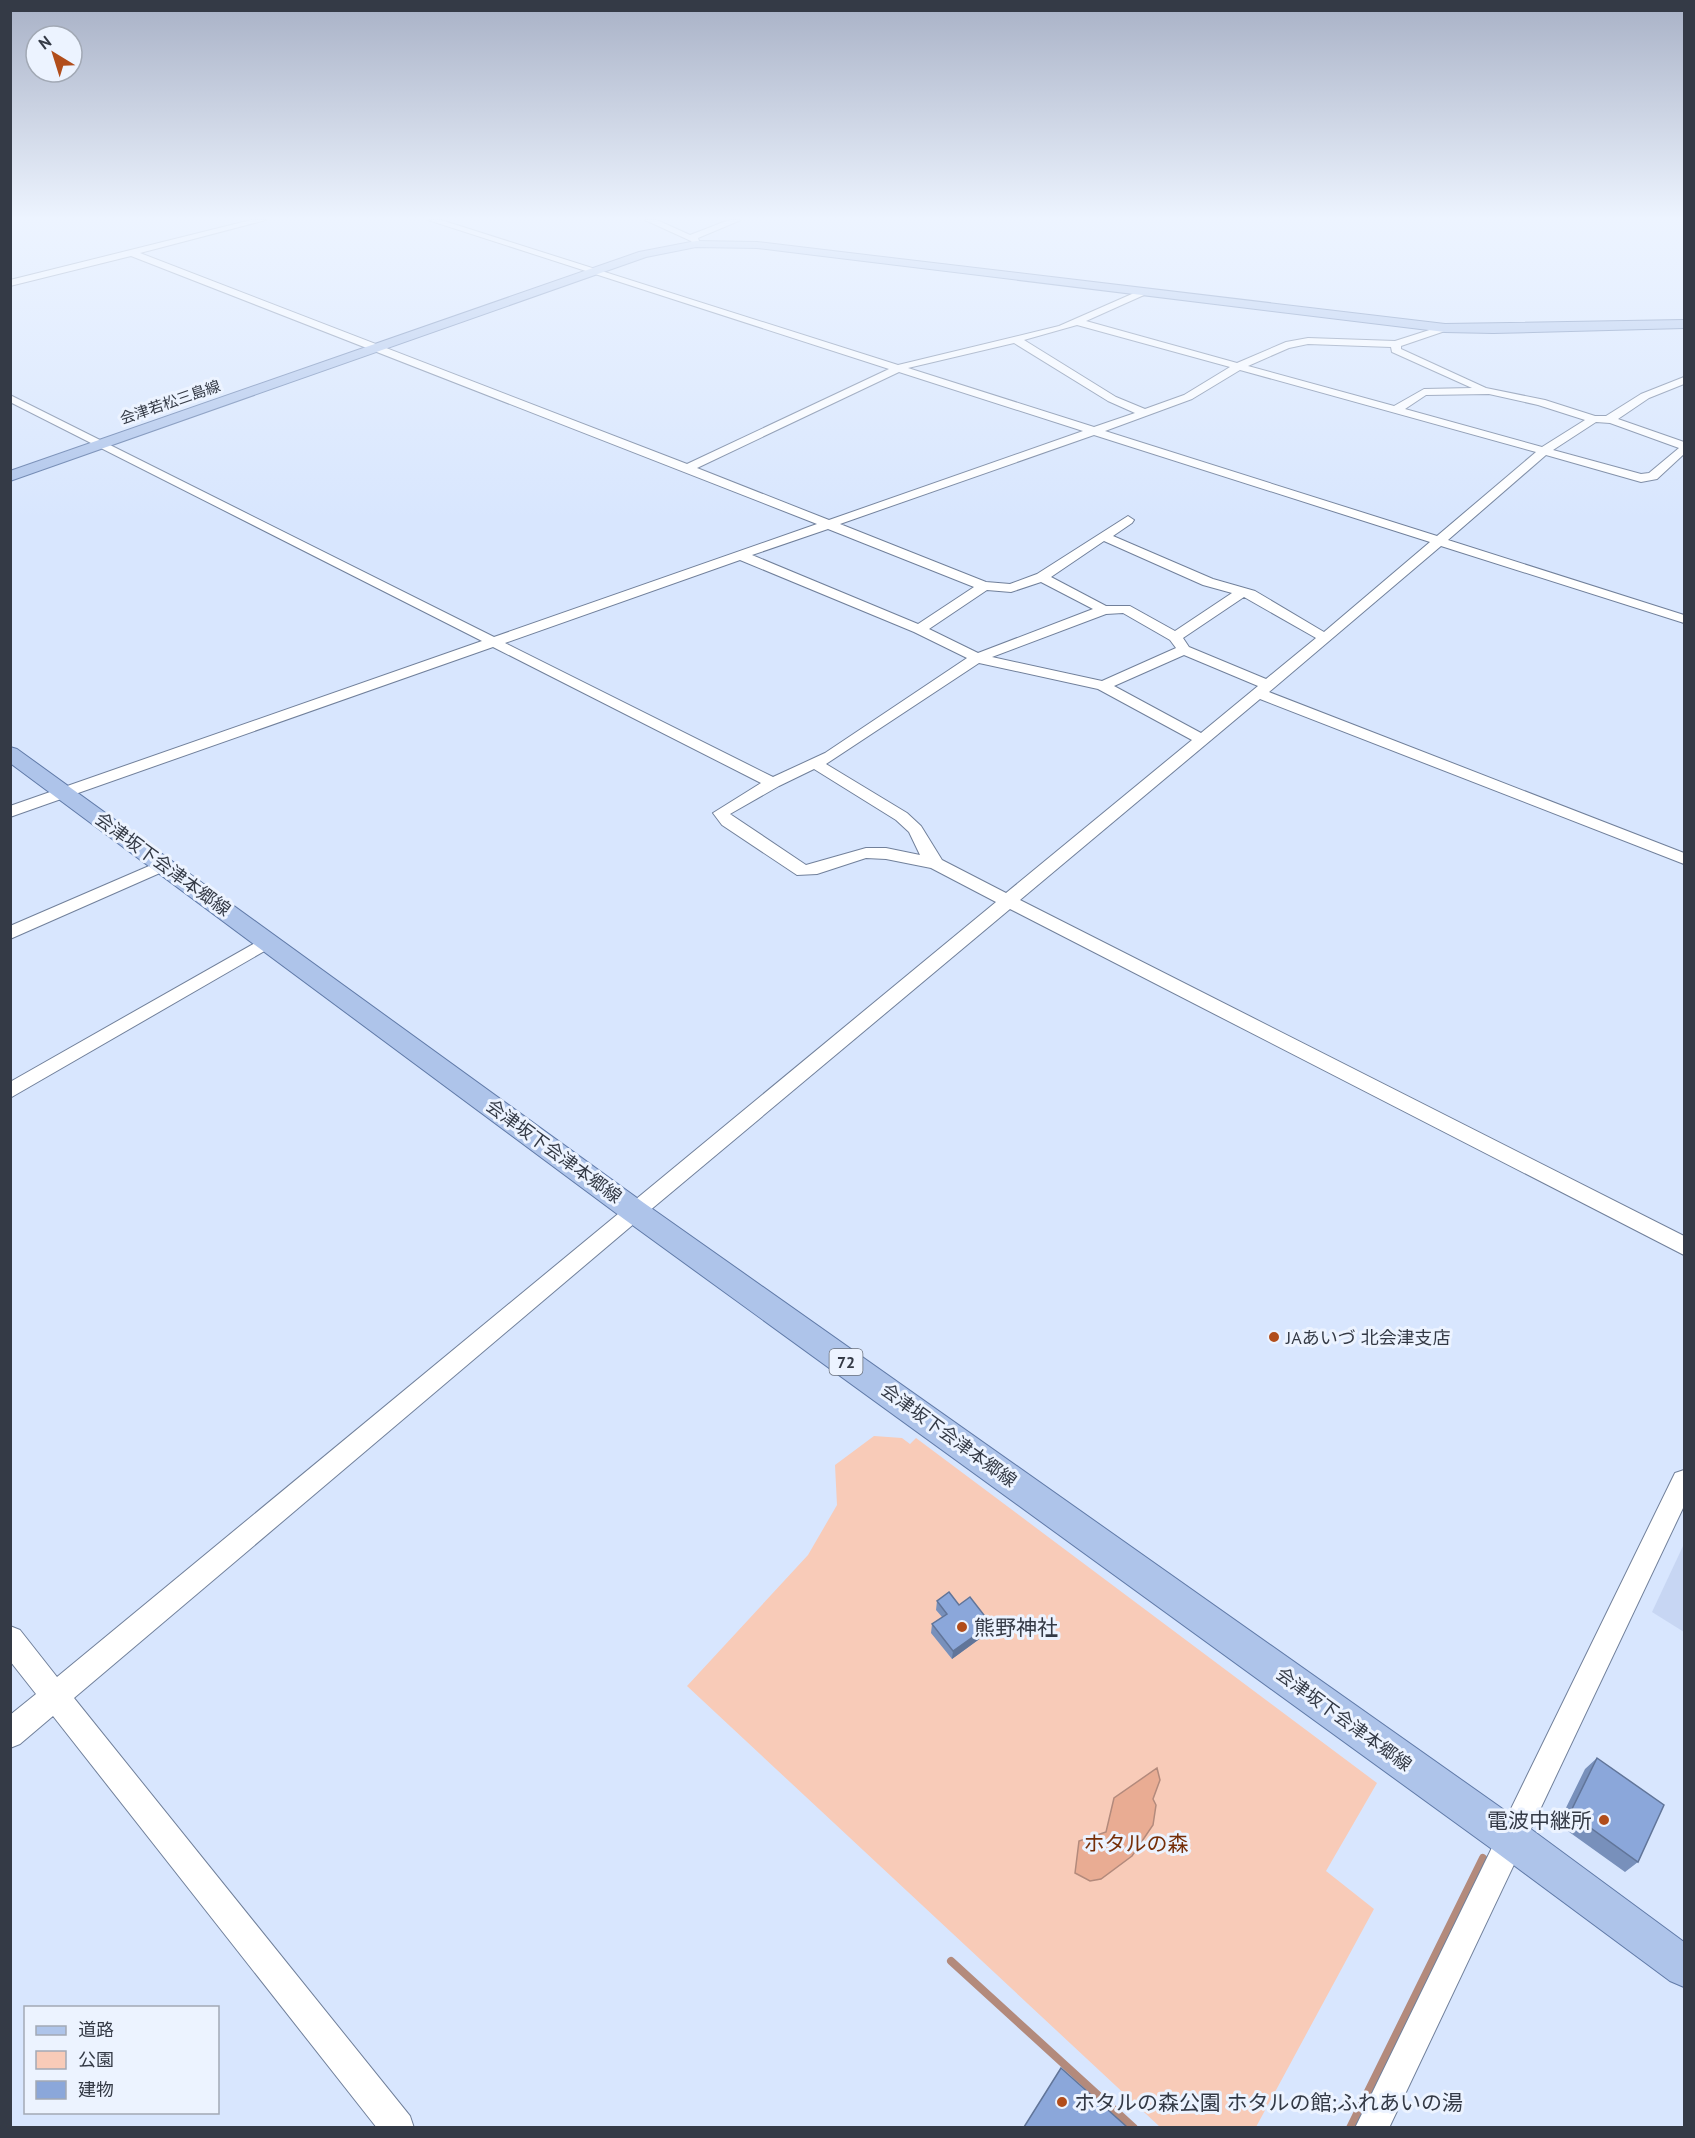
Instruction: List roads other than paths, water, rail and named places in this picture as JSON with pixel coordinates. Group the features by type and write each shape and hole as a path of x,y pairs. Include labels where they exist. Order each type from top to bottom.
{"main road":[{"name":"会津若松三島線","path":"10,476 456,320"},
{"name":"会津若松三島線","path":"1374,320 1445,328 1493,329 1684,324"},
{"name":"会津坂下会津本郷線","path":"10,753 67,792 634,1211 1510,1838 1684,1967"}],"street":[{"path":"306,320 984,586 1011,588 1042,578 1128,520"},
{"path":"744,320 1684,619"},
{"path":"687,468 899,369 962,351 1017,340 1083,320"},
{"path":"1078,322 1641,478 1653,476 1684,450"},
{"path":"10,812 1145,413 1188,397 1239,366 1294,343 1396,344 1445,328"},
{"path":"1017,340 1112,399 1145,413"},
{"path":"1396,344 1396,350 1489,391 1541,402 1594,419 1637,427 1684,446"},
{"path":"1608,420 1645,396 1684,380"},
{"path":"1396,410 1424,392 1489,391"},
{"path":"10,398 773,783"},
{"path":"10,1734 1566,434 1594,419"},
{"path":"1105,537 1208,582 1243,591 1265,601 1324,638"},
{"path":"743,556 919,629 977,658 1103,686 1202,740"},
{"path":"1042,578 1104,610"},
{"path":"919,629 984,586"},
{"path":"1175,637 1226,605 1243,591"},
{"path":"936,864 870,853 856,855 817,870 803,872 728,822 721,813 773,783 816,764 977,658 1104,610 1125,609 1175,637 1184,650 1263,689 1684,859"},
{"path":"1103,686 1184,650"},
{"path":"816,764 875,799 912,825 920,837 926,855 936,864 1684,1246"},
{"path":"10,933 163,865"},
{"path":"10,1091 268,941"},
{"path":"1371,2127 1684,1481"},
{"path":"10,1639 398,2127"}],"waterway":[{"path":"1350,2128 1483,1858"},
{"path":"951,1961 1134,2128"}],"place":[{"name":"JAあいづ 北会津支店","path":"1274,1337"},
{"name":"熊野神社","path":"962,1627"},
{"name":"電波中継所","path":"1604,1820"},
{"name":"ホタルの森公園 ホタルの館;ふれあいの湯","path":"1062,2102"}],"park label":[{"name":"ホタルの森","path":"1136,1843"}]}
